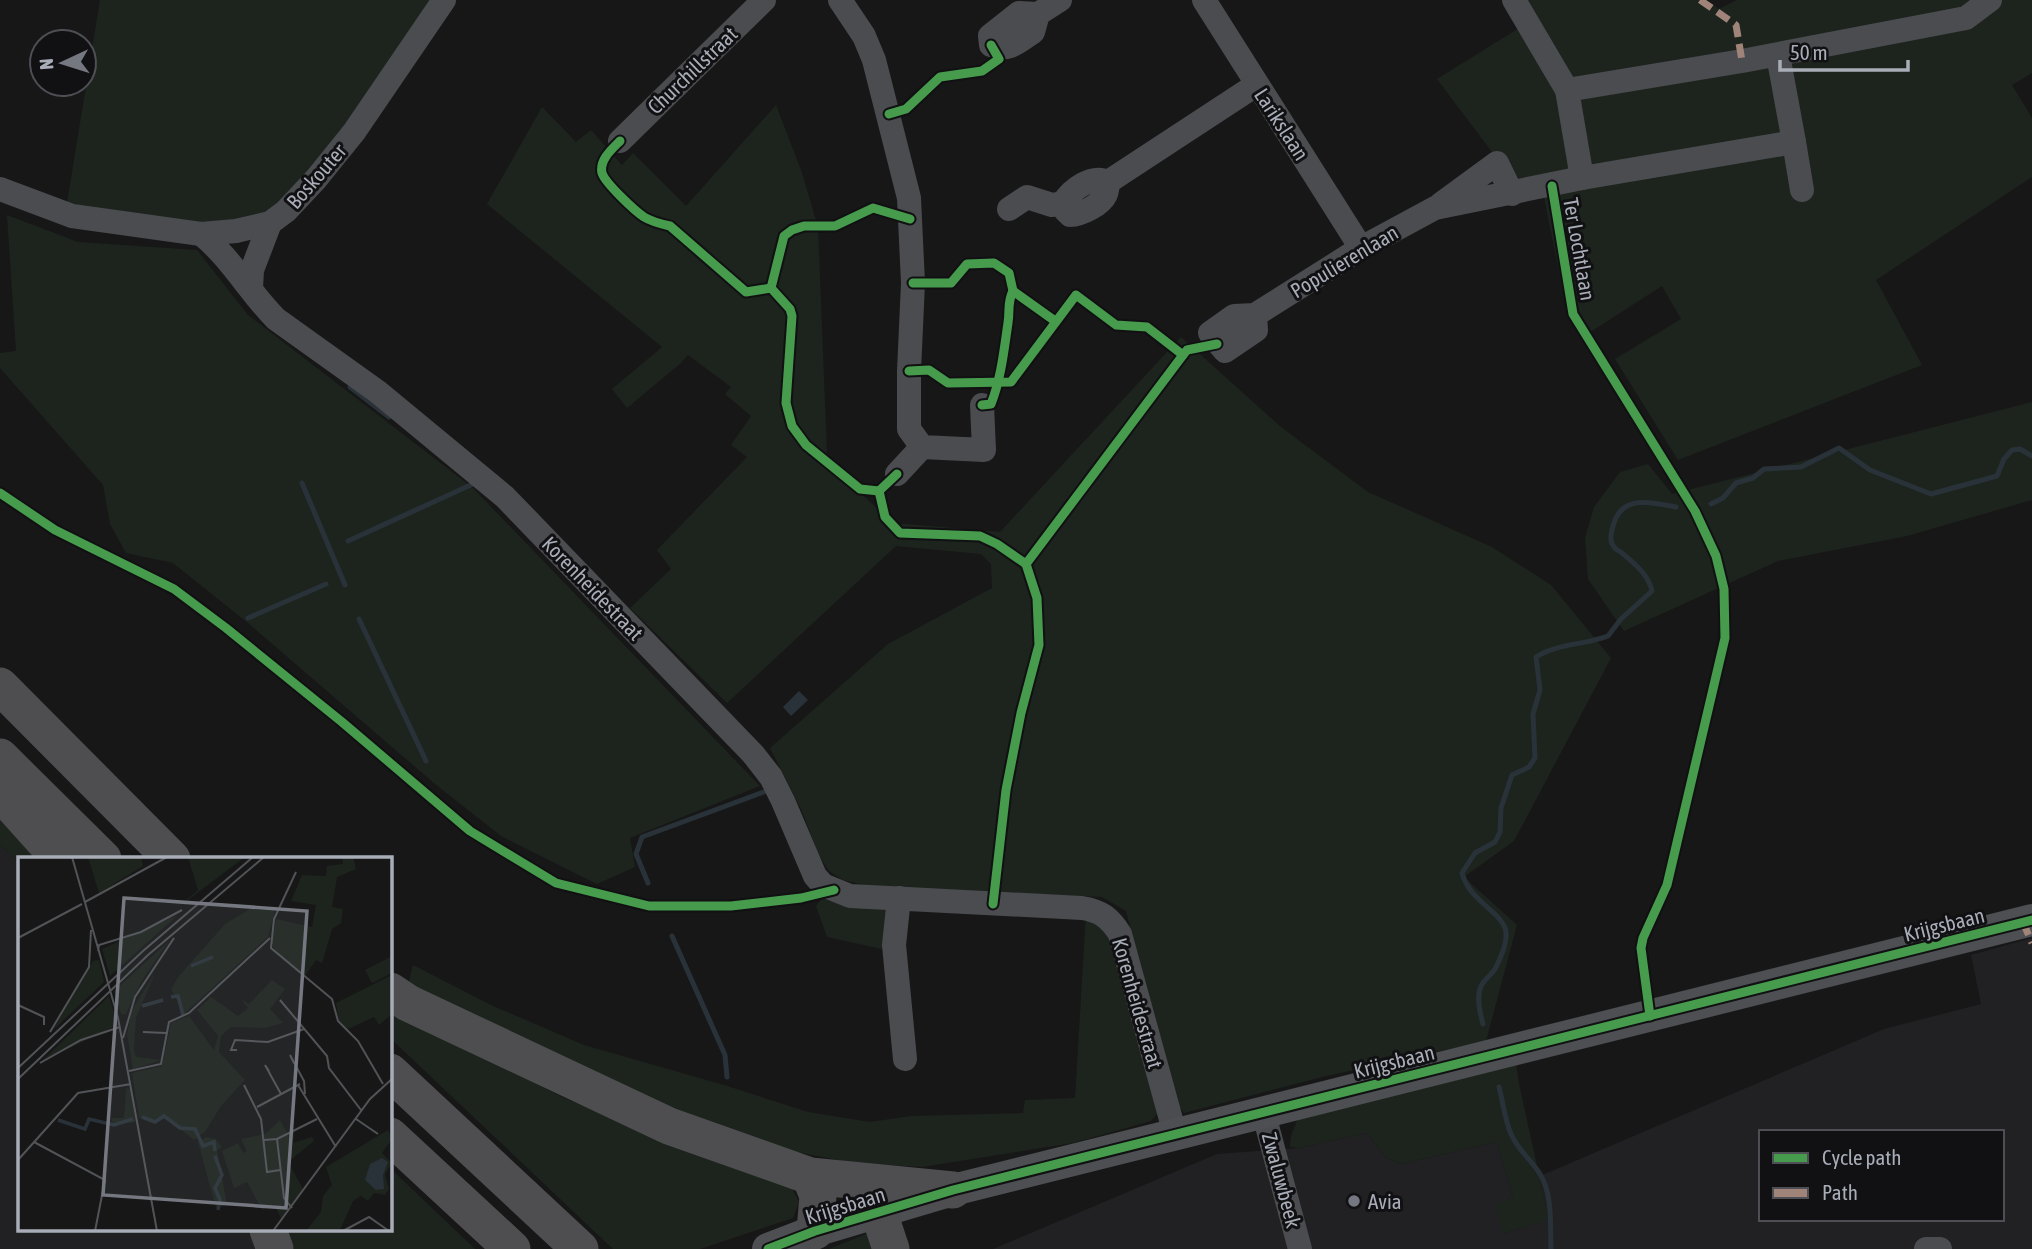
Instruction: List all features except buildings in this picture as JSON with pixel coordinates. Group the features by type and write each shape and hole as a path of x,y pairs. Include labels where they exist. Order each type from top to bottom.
{"highway":[{"path":"0,686 170,857"},
{"path":"0,757 101,857"},
{"path":"0,792 58,857"},
{"path":"118,806 149,813 198,857"},
{"path":"392,992 408,1003 669,1126 810,1176 953,1191"},
{"path":"392,1074 580,1249"},
{"path":"392,1138 512,1249"},
{"path":"810,1176 818,1196 815,1231"},
{"path":"879,1213 891,1249"},
{"path":"269,1232 275,1249"}],"main road":[{"name":"Krijgsbaan","path":"768,1249 815,1231 953,1191 2032,920"}],"street":[{"name":"Boskouter","path":"0,190 72,216 201,233 236,231 270,223 286,211 316,179 354,132 444,0"},
{"name":"Churchillstraat","path":"620,141 764,0"},
{"path":"840,0 864,36 874,60 909,198 913,283 909,429 922,447"},
{"path":"1038,14 1060,0"},
{"name":"Larikslaan","path":"1204,0 1361,247"},
{"name":"Ter Lochtlaan","path":"1514,0 1567,90 1583,178"},
{"path":"1567,90 1778,55 1966,18 1990,0"},
{"path":"1778,55 1802,190"},
{"path":"1009,209 1027,197 1052,205 1063,203 1069,193 1087,183 1102,179 1108,182 1256,85"},
{"name":"Ter Lochtlaan","path":"1552,186 1583,178 1794,142"},
{"name":"Populierenlaan","path":"1255,315 1361,247 1434,208 1497,163 1512,194"},
{"name":"Populierenlaan","path":"1434,208 1552,186"},
{"path":"251,288 252,270 270,223"},
{"name":"Korenheidestraat","path":"201,233 219,248 262,305 276,319 378,392 505,497 744,744 771,777 815,876 824,885 850,896 1082,908 1093,910 1110,919 1120,934 1175,1134"},
{"path":"897,474 922,447 984,450 982,405"},
{"path":"899,898 894,945 905,1059"},
{"name":"Zwaluwbeek","path":"1263,1111 1300,1249"},
{"path":"1926,1249 1940,1249"}],"shaded area":[{"path":"100,0 432,0 347,128 274,210 255,217 201,225 67,203 84,98 98,98 98,28 95,28"},
{"path":"1520,0 1706,0 1719,9 1737,0 2032,0 2032,73 2012,85 2032,118 2032,177 1876,280 1922,365 1678,460 1615,359 1681,319 1662,286 1581,338 1568,316 1540,177 1513,180 1437,79 1532,20"},
{"path":"776,105 801,170 818,227 827,454 821,460 893,524 1000,532 1181,337 1281,427 1368,492 1492,547 1551,585 1611,658 1514,841 1464,877 1517,925 1486,1041 1322,1077 1184,1113 1176,1103 1126,911 1102,897 869,886 843,880 829,871 818,854 802,811 770,748 888,644 992,588 991,564 981,554 896,546 727,703 630,608 671,569 657,550 747,457 731,445 751,416 725,394 731,387 688,355 627,408 612,389 662,347 487,204 542,107 576,142 591,130 622,165 633,153 686,206"},
{"path":"7,215 78,242 197,250 248,315 473,488 760,786 630,838 635,867 597,884 501,836 435,784 248,623 173,563 126,553 110,524 103,485 0,368 0,353 16,351"},
{"path":"2032,402 2032,500 1907,536 1778,561 1624,631 1588,579 1585,538 1594,507 1620,472 1648,464 1672,494"},
{"path":"799,691 808,700 791,716 783,707"},
{"path":"0,812 40,857 18,857 18,863 0,844"},
{"path":"0,844 18,863 18,1232 252,1232 258,1249 0,1249"},
{"path":"825,895 889,907 887,950 827,937 816,906"},
{"path":"1086,914 1105,922 1140,1054 1149,1062 1161,1109 1151,1121 1073,1143 922,1167 853,1163 755,1144 591,1082 407,989 413,965 491,1005 584,1045 808,1112 870,1122 911,1116 1023,1113 1025,1100 1075,1098"},
{"path":"2032,938 2032,1249 993,1249 1217,1154 1299,1148 1367,1133 1385,1157 1401,1164 1497,1142 1513,1198 1502,1234 1548,1220 1540,1176 1884,1029 1981,1004 1971,955"},
{"path":"392,1003 434,1031 564,1098 689,1149 787,1179 799,1202 793,1218 700,1249 613,1249 392,1040"},
{"path":"1516,1062 1549,1220 1502,1234 1496,1204 1513,1198 1497,1142 1401,1164 1385,1157 1367,1133 1299,1148 1290,1147 1298,1118"},
{"path":"392,1170 475,1249 294,1249 287,1232 392,1232"},
{"path":"866,1234 880,1242 883,1249 829,1249"}],"waterway":[{"path":"350,387 389,417"},
{"name":"Zwaluwbeek","path":"1711,504 1723,498 1736,483 1753,478 1764,469 1801,467 1839,448 1870,470 1931,494 1997,476 2004,459 2012,450 2020,449 2032,456"},
{"path":"302,483 345,585"},
{"path":"348,541 475,483"},
{"name":"Zwaluwbeek","path":"1483,1024 1479,1005 1480,990 1499,961 1506,933 1500,919 1472,892 1462,873 1475,853 1495,842 1500,832 1501,808 1512,775 1529,767 1535,758 1533,714 1540,690 1536,657 1553,649 1608,636 1621,619 1652,591 1640,570 1612,545 1613,526 1617,516 1630,505 1647,502 1676,507"},
{"path":"248,618 326,584"},
{"path":"359,619 426,761"},
{"path":"648,883 636,854 642,837 769,790"},
{"path":"672,936 725,1055 727,1077"},
{"name":"Zwaluwbeek","path":"1499,1087 1511,1134 1540,1174 1547,1191 1551,1249"}],"marked path":[{"path":"1700,0 1736,25 1742,61"},
{"path":"2023,922 2032,943"}],"cycle path":[{"path":"889,114 906,109 940,77 982,71 999,59 991,45"},
{"path":"620,141 607,155 602,164 602,173 634,209 653,222 670,226 746,292 771,288"},
{"path":"1552,186 1573,314 1695,511 1716,556 1724,589 1725,638 1667,885 1641,948 1650,1016"},
{"path":"771,288 784,236 792,230 804,226 835,226 873,208 910,219"},
{"path":"913,283 951,283 967,264 994,263 1009,273 1013,291 1055,321"},
{"path":"771,288 790,309 792,316 786,403 792,426 806,445 860,489 879,491 897,474"},
{"path":"982,405 991,404 997,385 1013,291"},
{"path":"909,371 929,370 948,383 1011,382 1076,295 1116,325 1147,327 1183,355"},
{"path":"1026,564 1187,350 1217,344"},
{"path":"879,491 885,517 900,533 980,536 997,544 1026,564 1037,598 1039,645 1021,713 1006,790 993,904"},
{"path":"0,493 55,530 174,589 342,722 470,831 556,883 649,906 731,906 801,898 834,890"},
{"path":"768,1249 815,1231 953,1190 2032,920"}],"place":[{"name":"Avia","path":"1354,1201"}]}
